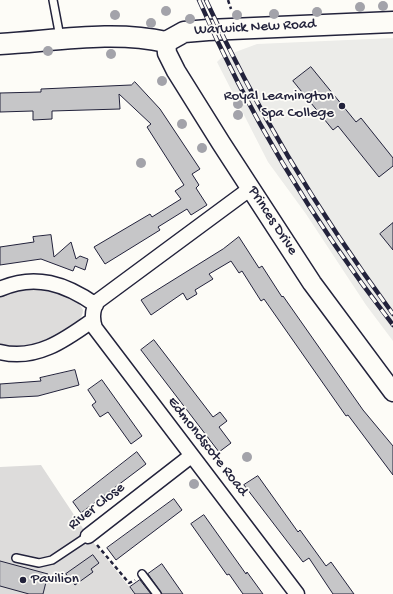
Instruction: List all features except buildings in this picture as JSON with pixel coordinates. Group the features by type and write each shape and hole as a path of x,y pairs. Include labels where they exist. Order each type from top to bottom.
{"main road":[{"path":"366,22 393,15"},
{"name":"Warwick New Road","path":"166,42 184,32 366,22 393,22"},
{"path":"0,44 136,37 166,42"}],"street":[{"name":"Princes Drive","path":"166,42 167,53 176,71 312,283 393,392"},
{"path":"0,352 22,354 41,351 60,343 94,320 96,305 251,188"},
{"path":"0,290 25,282 43,281 65,287 96,305"},
{"name":"Edmondscote Road","path":"94,320 95,328 297,594"},
{"name":"River Close","path":"91,539 191,456"}],"lane":[{"path":"53,0 61,41"},
{"name":"River Close","path":"16,558 39,563 52,560 91,539"},
{"path":"142,574 157,594"}],"path":[{"path":"228,0 231,9"},
{"path":"91,539 129,584 135,579"}],"shaded area":[{"path":"393,38 393,341 366,305 306,214 268,162 217,62 222,57 257,44"},
{"path":"29,287 44,288 67,295 79,304 83,310 81,316 77,323 70,329 43,344 25,348 0,346 0,296"},
{"path":"41,465 88,536 135,594 0,594 0,467"}],"railway":[{"path":"199,0 240,86 286,168 337,248 393,325"},
{"path":"206,0 247,83 292,162 366,277 393,314"}],"place":[{"name":"Royal Leamington Spa College","path":"342,106"},
{"name":"Pavilion","path":"23,580"}]}
